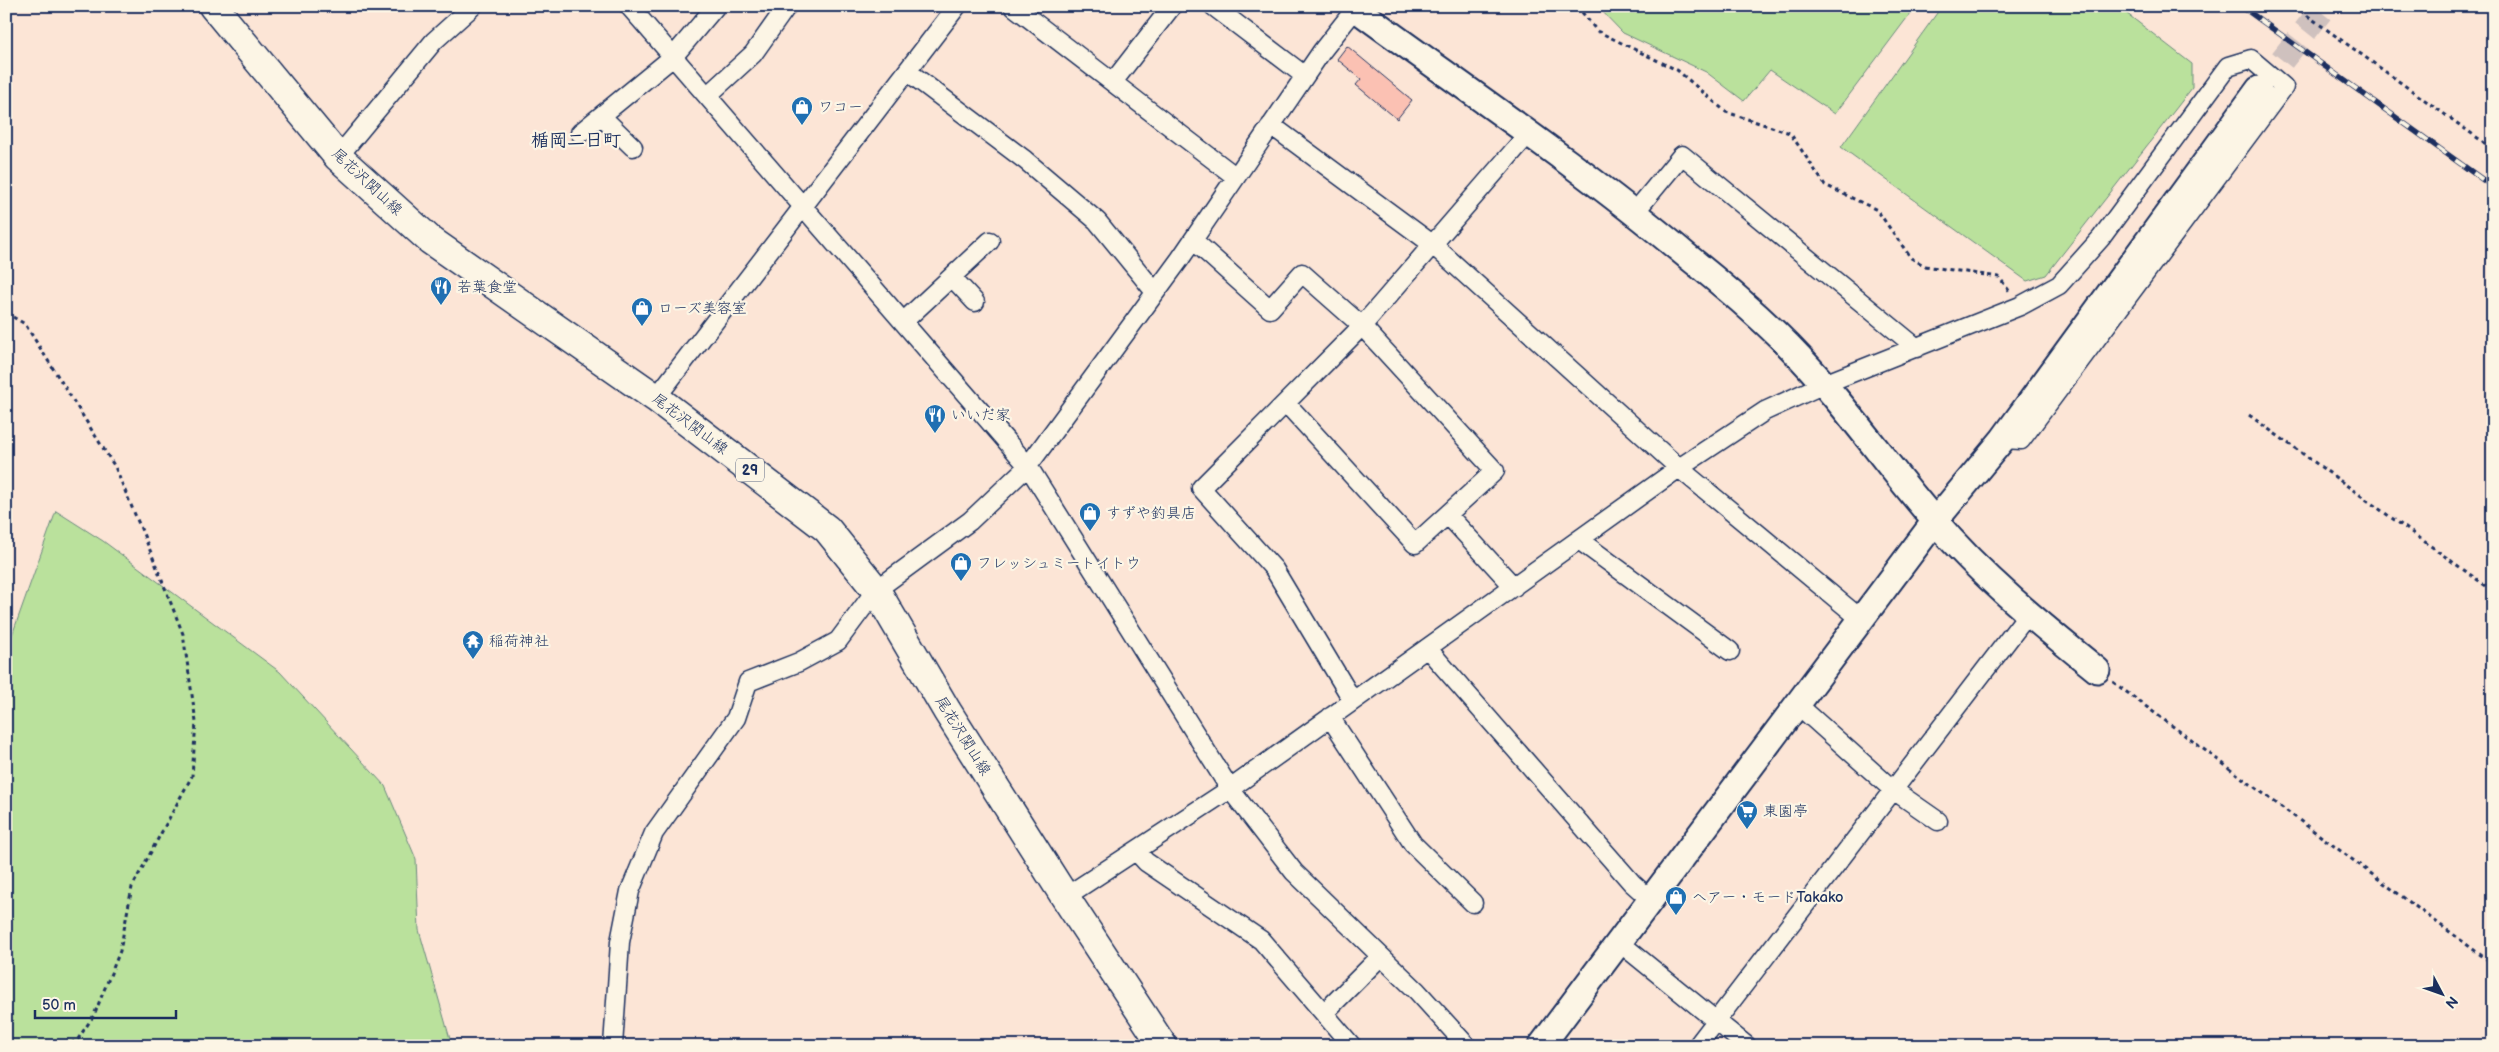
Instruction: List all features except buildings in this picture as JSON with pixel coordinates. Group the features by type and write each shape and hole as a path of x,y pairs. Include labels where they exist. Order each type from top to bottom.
{"main road":[{"name":"尾花沢関山線","path":"213,6 338,157 430,240 656,398 827,529 876,590 947,710 1065,897 1163,1046"}],"street":[{"path":"338,157 434,41 473,6"},
{"path":"629,6 1028,466 1230,790 1294,872 1380,958 1417,991 1467,1046"},
{"path":"580,133 674,57 716,6"},
{"path":"707,96 752,54 787,6"},
{"path":"656,398 957,6"},
{"path":"1013,6 1236,177"},
{"path":"1113,82 1172,6"},
{"path":"1213,6 1305,76"},
{"path":"613,1046 620,942 630,891 654,833 736,718 748,682 799,662 838,641 876,590 970,521 1028,466 1193,240 1271,124 1353,8 1635,212 1724,286 1788,345 1824,384 1934,521 1966,555 2028,614 2097,670"},
{"path":"1065,897 1230,790 1679,468 1765,411 1824,384 2020,306 2059,285 2102,238 2228,66 2250,59 2284,87 2021,440 2003,439"},
{"path":"907,71 1024,160 1097,221 1155,292"},
{"path":"1541,1046 1862,620 1934,521 2003,439 2259,89"},
{"path":"601,116 632,147"},
{"path":"1271,124 1432,244 1679,468 1862,620"},
{"path":"1353,701 1274,569 1201,488 1362,326 1528,133"},
{"path":"1635,212 1682,155 1917,348"},
{"path":"1193,240 1270,309 1302,273 1362,326 1495,471 1415,544 1286,403"},
{"path":"902,322 990,241"},
{"path":"952,277 975,302"},
{"path":"1448,515 1514,587"},
{"path":"1579,540 1730,651"},
{"path":"1697,1046 1892,789 2028,614"},
{"path":"1427,648 1632,884 1651,900"},
{"path":"1798,705 1892,789 1938,821"},
{"path":"1330,718 1413,844 1473,903"},
{"path":"1136,851 1146,862 1261,940 1352,1046"},
{"path":"1619,942 1714,1022 1747,1046"},
{"path":"1324,1013 1380,958"}],"path":[{"path":"1577,6 1597,31 1677,70 1726,112 1790,133 1825,185 1877,210 1911,258 1925,266 1999,277 2020,306"},
{"path":"2294,6 2493,148"},
{"path":"6,313 25,324 115,467 183,634 196,722 192,776 132,887 120,951 94,1015 78,1039 67,1046"},
{"path":"2249,415 2493,591"},
{"path":"2097,670 2493,964"}],"green space":[{"path":"1597,6 1916,6 1835,114 1770,70 1744,101 1706,72 1623,33"},
{"path":"1942,6 2117,6 2192,64 2192,88 2046,275 2027,281 1841,147"},
{"path":"56,511 103,541 280,672 385,786 416,859 419,930 452,1046 6,1046 6,667 11,638"}],"tunnel":[{"path":"2259,89 2325,6"}],"railway":[{"path":"2241,6 2493,187"}],"place":[{"name":"ワコー","path":"802,126"},
{"name":"若葉食堂","path":"441,306"},
{"name":"ローズ美容室","path":"642,327"},
{"name":"いいだ家","path":"935,434"},
{"name":"すずや釣具店","path":"1090,532"},
{"name":"フレッシュミートイトウ","path":"961,582"},
{"name":"稲荷神社","path":"473,660"},
{"name":"東園亭","path":"1747,830"},
{"name":"ヘアー・モードTakako","path":"1676,916"}],"district":[{"name":"楯岡二日町","path":"576,140"}]}
